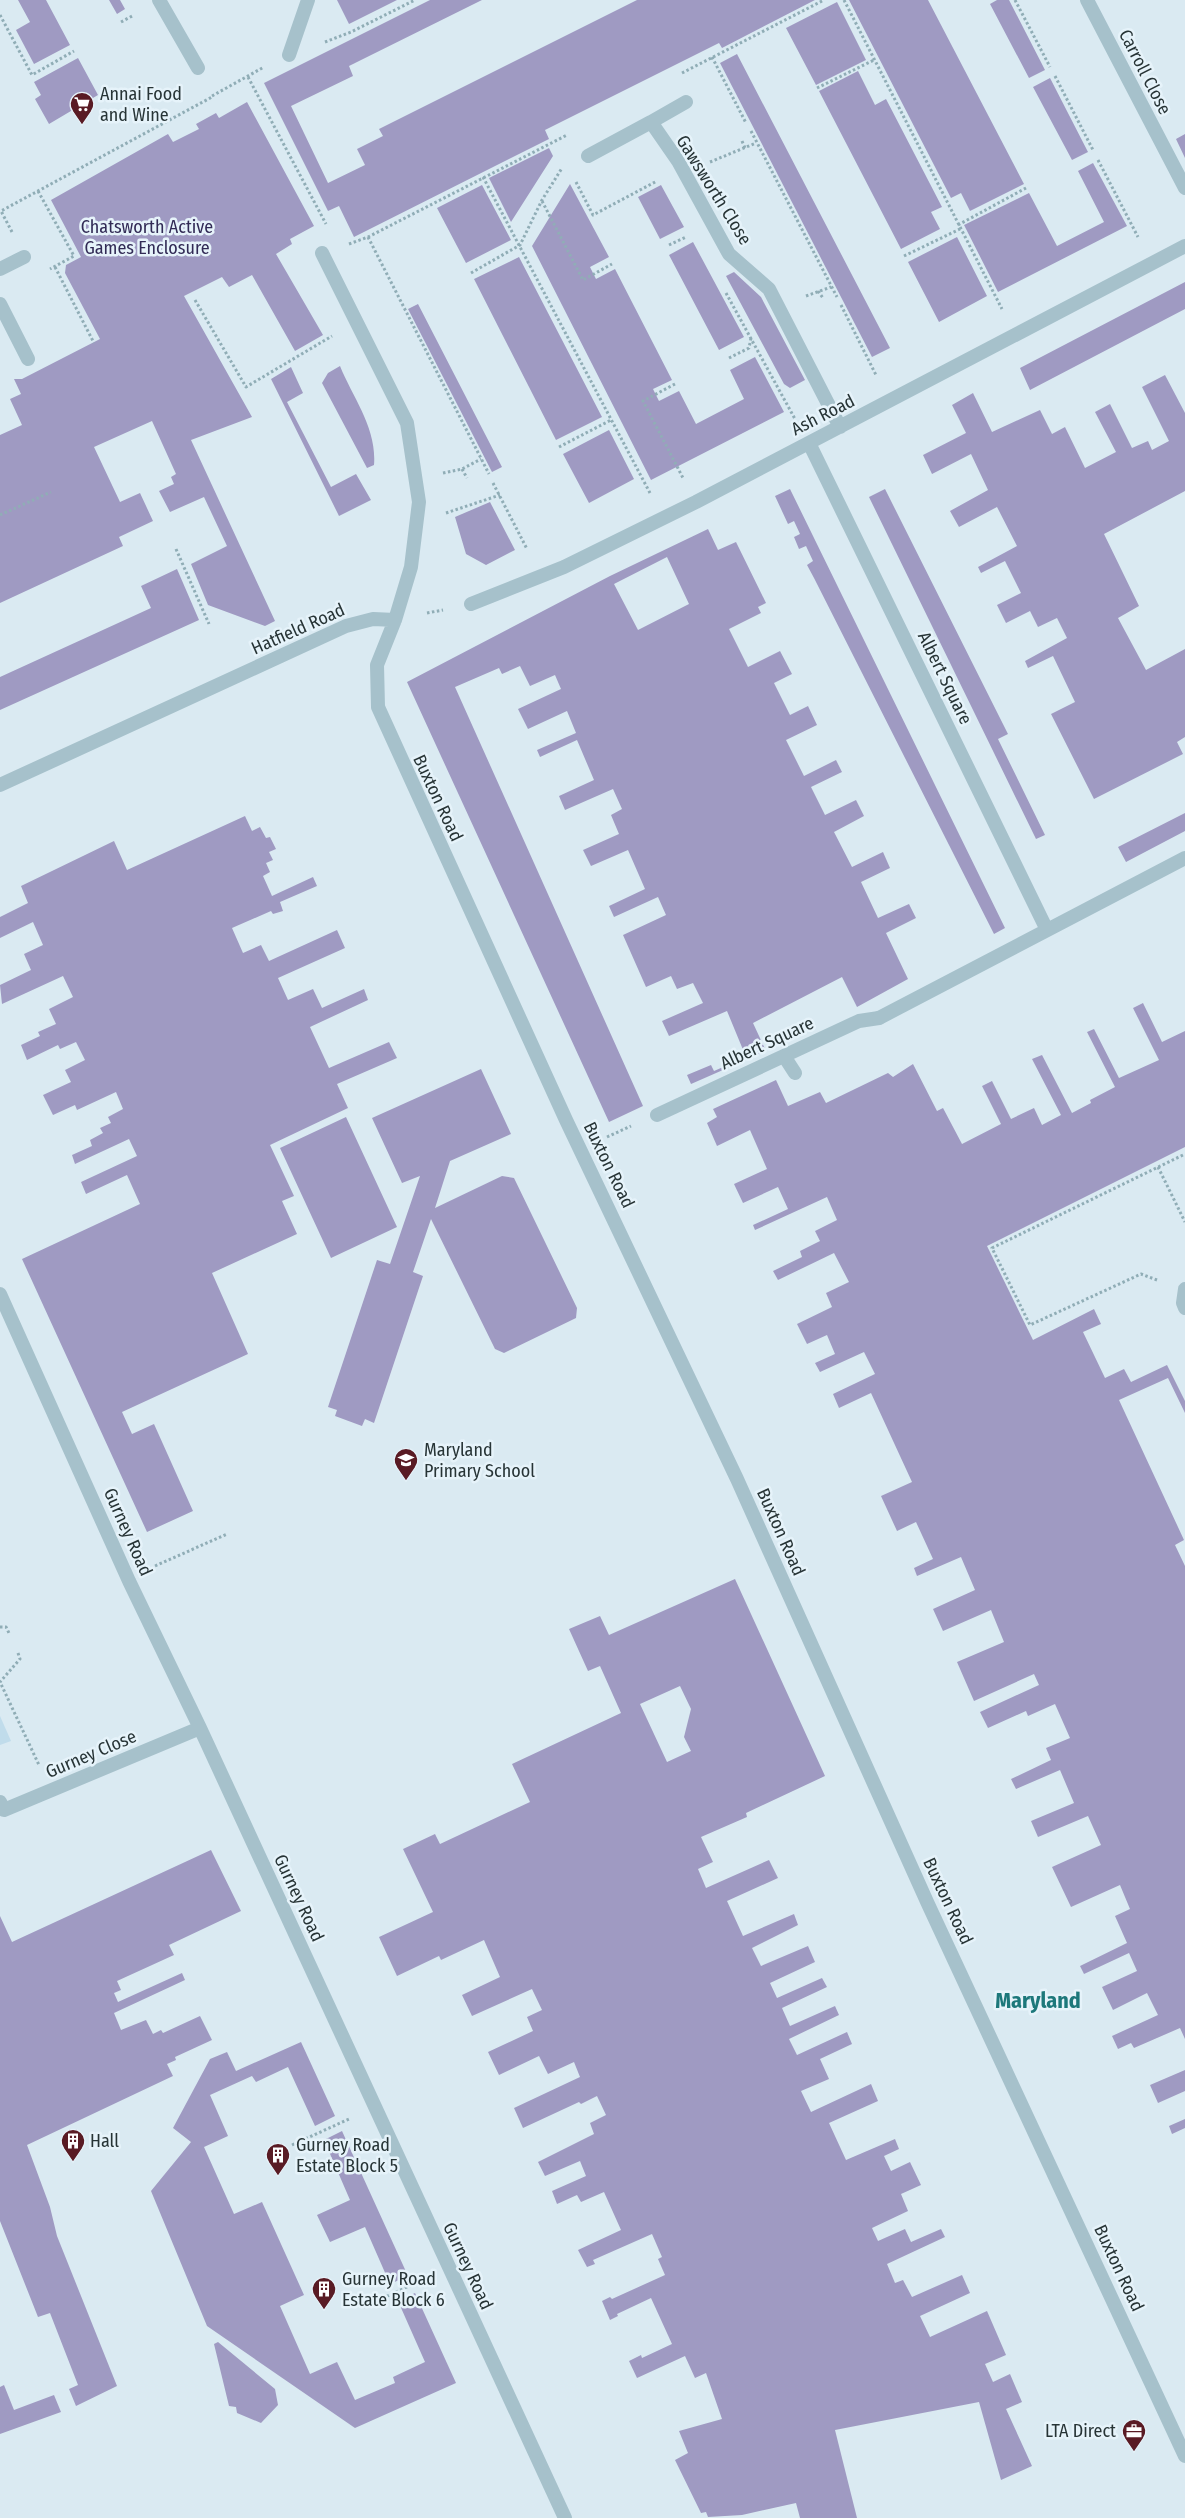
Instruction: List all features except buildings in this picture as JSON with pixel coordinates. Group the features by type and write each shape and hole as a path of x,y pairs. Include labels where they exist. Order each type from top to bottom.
{"street":[{"path":"159,0 198,68"},
{"path":"289,55 308,0"},
{"name":"Carroll Close","path":"1087,0 1185,188"},
{"path":"588,156 686,102"},
{"name":"Gawsworth Close","path":"651,122 684,172 730,254 769,289 840,428"},
{"name":"Ash Road","path":"471,604 541,577 696,502 1185,246"},
{"path":"322,253 407,423 419,502 418,522 412,567 395,620"},
{"path":"0,269 24,257"},
{"path":"0,304 28,359"},
{"name":"Albert Square","path":"809,443 1047,930"},
{"name":"Hatfield Road","path":"0,785 346,626 373,619 395,620"},
{"name":"Buxton Road","path":"395,620 376,665 378,707 581,1150 737,1479 928,1904 1185,2456"},
{"name":"Albert Square","path":"657,1115 859,1021 879,1018 1185,858"},
{"path":"784,1056 795,1073"},
{"path":"1184,1289 1183,1303 1185,1308"},
{"name":"Gurney Road","path":"0,1294 129,1581 200,1728 565,2518"},
{"name":"Gurney Close","path":"0,1802 4,1810 200,1728"}],"path":[{"path":"289,55 351,32 415,0"},
{"path":"677,76 824,0"},
{"path":"844,0 1015,336"},
{"path":"1016,0 1050,67"},
{"path":"121,22 141,11"},
{"path":"0,15 32,75 74,51"},
{"path":"712,57 746,123"},
{"path":"817,88 874,60"},
{"path":"259,70 248,77 326,223 323,231"},
{"path":"1055,76 1093,150"},
{"path":"24,257 1,210 212,97"},
{"path":"751,131 837,297"},
{"path":"322,253 368,237 572,132"},
{"path":"564,136 564,145"},
{"path":"742,141 745,148"},
{"path":"684,172 756,142"},
{"path":"1098,160 1152,262"},
{"path":"471,272 520,245 542,200 566,162"},
{"path":"575,179 593,215 663,177"},
{"path":"483,178 664,518"},
{"path":"958,225 1026,188"},
{"path":"542,200 584,280 612,264"},
{"path":"904,256 961,229"},
{"path":"669,246 689,235"},
{"path":"368,237 488,474"},
{"path":"54,267 94,343"},
{"path":"722,286 809,443"},
{"path":"67,291 73,288"},
{"path":"818,291 823,298"},
{"path":"194,300 246,387 356,322"},
{"path":"402,305 408,303"},
{"path":"842,305 890,402"},
{"path":"729,358 749,348 750,338"},
{"path":"675,384 643,401 696,502"},
{"path":"559,447 611,420"},
{"path":"416,479 462,469 481,459"},
{"path":"462,469 467,478"},
{"path":"493,482 541,577"},
{"path":"0,515 51,492"},
{"path":"418,522 500,495"},
{"path":"176,549 209,624"},
{"path":"581,1150 657,1115"},
{"path":"1184,1289 1142,1274 1030,1325 992,1248 1185,1154"},
{"path":"1158,1167 1185,1222"},
{"path":"154,1566 227,1534"},
{"path":"0,1627 6,1627 8,1633"},
{"path":"18,1653 20,1659 0,1682 51,1790"},
{"path":"292,2144 349,2119"},
{"path":"364,2307 424,2278"}],"green space":[{"path":"18,0 46,0 70,45 34,64 16,30 30,22"},
{"path":"109,0 120,0 125,9 117,14"},
{"path":"337,0 397,0 349,24"},
{"path":"430,0 482,0 349,66 353,76 291,106 328,183 365,165 357,149 383,136 379,129 637,0 815,0 722,48 719,43 545,130 549,139 354,237 339,206 328,211 264,83"},
{"path":"849,0 928,0 1024,184 970,211 961,193 951,198"},
{"path":"997,0 1009,0 1045,70 1029,78 990,4"},
{"path":"837,2 866,60 816,85 786,28"},
{"path":"737,54 890,348 872,357 720,63"},
{"path":"78,58 98,95 49,124 35,99 41,95 34,82"},
{"path":"858,71 875,105 886,99 942,207 931,212 940,229 901,249 819,91"},
{"path":"1050,78 1088,152 1072,160 1033,87"},
{"name":"Chatsworth Active Games Enclosure","path":"247,102 314,226 290,239 292,244 276,254 323,335 295,351 252,275 229,287 222,277 184,296 252,417 191,440 275,621 265,626 208,605 191,564 227,546 204,497 170,512 159,491 174,484 171,477 176,474 152,421 94,447 120,502 140,493 153,521 119,537 123,546 0,603 0,435 22,425 10,399 21,394 14,379 22,379 100,339 65,273 66,265 81,257 51,200 168,134 173,142 199,129 196,124 216,113 219,118"},
{"path":"1185,134 1185,158 1176,139"},
{"path":"549,148 553,156 511,222 489,178"},
{"path":"1093,163 1127,226 998,292 964,225 1029,193 1057,246 1104,222 1078,171"},
{"path":"570,184 609,257 590,267 596,279 615,269 672,380 653,389 659,401 679,391 696,424 744,399 730,370 755,357 784,412 651,480 532,246"},
{"path":"482,185 511,240 466,263 437,208"},
{"path":"661,185 684,227 660,239 638,197"},
{"path":"957,237 987,296 939,322 908,262"},
{"path":"693,242 744,337 719,350 669,255"},
{"path":"519,257 602,417 556,440 474,279"},
{"path":"734,272 761,297 805,380 790,388 784,384 726,276"},
{"path":"1185,282 1185,309 1030,390 1020,368"},
{"path":"418,304 502,467 492,472 408,309"},
{"path":"340,366 363,414 372,438 374,465 367,468 322,383 328,373"},
{"path":"291,367 303,393 287,402 331,487 356,474 371,500 339,516 271,379"},
{"path":"1165,375 1185,413 1185,491 1104,534 1139,606 1118,618 1146,670 1185,649 1185,737 1177,742 1183,754 1094,799 1051,714 1075,702 1053,656 1028,668 1025,661 1067,638 1057,618 1038,627 1030,611 1006,623 997,605 1021,593 1005,561 981,573 978,567 1017,546 997,507 959,527 950,511 988,490 971,454 932,474 923,455 966,433 952,405 973,393 992,432 1040,410 1052,434 1065,427 1085,468 1116,452 1095,412 1110,404 1132,448 1148,441 1152,450 1169,441 1142,387"},
{"path":"609,430 634,479 589,503 563,454"},
{"path":"790,489 1005,928 994,934 807,565 813,561 806,546 799,549 794,537 800,534 794,521 788,524 775,496"},
{"path":"885,489 1008,734 998,739 1045,835 1036,839 869,497"},
{"path":"490,502 515,550 486,565 466,554 455,517"},
{"path":"708,529 718,550 736,542 766,603 758,607 761,613 729,629 748,667 780,651 792,674 774,683 790,715 808,706 817,725 786,740 804,776 836,760 842,772 811,787 825,815 856,800 864,816 834,832 852,867 883,852 890,868 861,882 878,918 909,904 916,918 886,933 908,979 857,1007 842,977 753,1023 766,1051 691,1084 687,1075 711,1065 714,1071 746,1057 727,1011 669,1036 662,1021 703,1003 693,983 677,989 671,976 646,987 623,935 666,915 658,897 614,917 609,906 645,889 628,850 591,866 583,850 619,834 611,815 622,809 613,789 565,810 559,796 594,780 577,740 540,757 537,750 576,733 567,711 528,729 518,709 561,689 555,675 530,686 520,666 502,674 499,668 455,687 643,1106 609,1122 407,682 610,576","holes":["667,557 689,604 638,630 614,584"]},
{"path":"177,569 199,620 0,710 0,677 151,608 141,586"},
{"path":"1185,813 1185,831 1126,862 1118,847"},
{"path":"245,816 252,831 260,827 266,838 270,837 276,849 269,852 273,860 266,863 270,872 263,876 272,896 313,877 317,886 280,902 283,911 273,914 271,911 232,928 243,953 261,945 269,961 337,930 345,948 278,978 288,1000 313,989 322,1008 364,989 368,1000 310,1027 329,1068 389,1042 397,1058 337,1084 348,1108 270,1145 294,1196 282,1201 297,1234 212,1273 248,1354 122,1412 132,1434 154,1424 193,1511 147,1532 22,1259 140,1204 127,1175 86,1194 81,1182 137,1156 129,1139 75,1164 72,1155 92,1146 90,1140 103,1133 100,1128 111,1123 108,1117 123,1109 116,1092 77,1110 75,1105 53,1115 43,1095 71,1082 65,1070 85,1060 76,1042 60,1049 58,1045 27,1060 21,1045 40,1036 38,1032 56,1024 49,1009 73,997 63,976 2,1004 0,985 31,970 24,954 43,945 33,922 0,938 0,917 28,903 21,886 114,841 127,870"},
{"path":"1143,1003 1162,1042 1185,1031 1185,1147 987,1246 1033,1340 1094,1309 1101,1324 1083,1332 1105,1378 1124,1369 1131,1382 1167,1365 1185,1401 1185,1413 1168,1378 1119,1400 1184,1540 1175,1545 1185,1566 1185,2039 1180,2028 1134,2048 1131,2043 1118,2049 1112,2036 1158,2015 1147,1993 1113,2010 1102,1987 1137,1971 1129,1953 1084,1974 1080,1966 1127,1943 1115,1916 1130,1909 1120,1885 1071,1907 1052,1867 1101,1845 1088,1816 1038,1837 1031,1821 1074,1803 1060,1770 1016,1789 1011,1779 1051,1760 1046,1748 1070,1738 1055,1704 1028,1716 1026,1711 988,1728 980,1712 1039,1685 1034,1674 974,1701 957,1662 1004,1642 991,1610 943,1631 933,1609 975,1590 961,1557 917,1576 914,1568 933,1559 916,1522 897,1531 881,1496 912,1482 871,1393 839,1408 833,1394 875,1374 864,1352 820,1372 815,1363 835,1354 827,1335 807,1344 797,1324 832,1307 826,1293 849,1282 834,1253 778,1280 773,1271 802,1257 800,1251 820,1241 815,1231 837,1220 827,1197 755,1230 753,1225 788,1209 778,1187 743,1203 734,1184 767,1169 750,1130 717,1146 707,1123 717,1117 713,1109 776,1080 788,1106 820,1092 826,1103 888,1073 893,1077 913,1064 937,1111 943,1108 962,1144 1001,1124 982,1086 992,1081 1011,1119 1034,1108 1042,1125 1061,1115 1032,1059 1042,1055 1072,1113 1091,1103 1090,1100 1115,1087 1087,1032 1094,1029 1119,1078 1159,1060 1133,1008"},
{"path":"481,1069 511,1134 450,1161 435,1208 502,1176 514,1178 577,1308 576,1318 504,1353 495,1349 431,1219 413,1272 423,1276 374,1423 365,1419 362,1426 335,1416 337,1410 328,1407 377,1260 390,1264 420,1176 402,1183 372,1118"},
{"path":"346,1117 397,1227 331,1258 280,1148"},
{"path":"735,1579 825,1776 746,1813 747,1817 701,1837 713,1862 698,1869 706,1888 769,1860 778,1878 727,1901 743,1936 794,1914 798,1925 752,1948 761,1966 808,1946 815,1962 770,1983 777,1998 822,1978 827,1987 782,2008 790,2026 835,2006 839,2015 789,2039 797,2055 847,2032 852,2044 820,2059 829,2079 801,2091 811,2112 871,2084 878,2101 829,2123 846,2160 895,2139 899,2149 884,2156 891,2171 910,2162 921,2185 901,2194 908,2211 872,2228 878,2241 905,2229 911,2242 941,2229 945,2237 887,2264 895,2283 903,2280 912,2297 962,2275 970,2293 920,2316 930,2337 987,2311 1006,2355 985,2364 993,2382 1010,2374 1022,2402 1006,2409 1032,2466 1001,2480 979,2402 835,2430 857,2518 800,2518 796,2503 742,2515 708,2517 706,2512 701,2513 675,2460 688,2453 679,2431 722,2419 706,2373 695,2378 685,2356 637,2378 629,2361 641,2355 642,2358 672,2344 651,2298 617,2314 618,2316 610,2320 602,2301 610,2297 612,2299 665,2275 658,2259 662,2257 652,2234 593,2260 595,2264 587,2267 578,2250 621,2230 604,2192 581,2202 577,2195 557,2204 552,2191 586,2176 580,2161 545,2176 538,2162 594,2134 590,2123 606,2115 597,2096 581,2104 579,2102 523,2128 514,2108 580,2077 574,2062 548,2074 539,2056 499,2075 488,2052 533,2031 527,2017 542,2010 532,1989 472,2016 462,1995 500,1977 484,1940 441,1960 439,1956 397,1976 379,1937 433,1912 403,1849 435,1834 440,1844 530,1802 512,1764 621,1713 600,1666 588,1671 569,1629 600,1616 609,1635","holes":["680,1686 691,1709 684,1737 691,1751 667,1762 640,1704"]},
{"path":"211,1850 241,1911 169,1945 174,1955 117,1981 121,1990 114,1993 118,2002 182,1973 185,1980 114,2013 121,2030 146,2020 153,2034 161,2030 163,2033 200,2016 212,2040 175,2057 176,2060 167,2064 173,2076 27,2145 50,2207 57,2236 117,2386 76,2406 69,2389 78,2385 50,2313 38,2317 0,2221 0,1916 12,1942"},
{"path":"301,2042 335,2116 315,2126 288,2067 256,2082 252,2076 210,2095 228,2136 204,2147 234,2214 262,2202 304,2295 280,2306 310,2374 337,2362 355,2400 395,2383 393,2377 425,2362 398,2301 415,2293 456,2383 355,2428 207,2326 151,2191 191,2142 173,2128 210,2059 227,2052 236,2071"},
{"path":"1185,2070 1185,2091 1158,2103 1150,2085"},
{"path":"1185,2119 1185,2128 1172,2134 1169,2126"},
{"path":"342,2131 408,2276 390,2284 365,2227 330,2242 317,2215 350,2200 324,2140"},
{"path":"218,2342 275,2389 278,2405 261,2423 237,2413 236,2407 229,2406 214,2344"},
{"path":"4,2385 14,2410 54,2395 61,2412 0,2434 0,2387"}],"shaded area":[{"path":"0,1716 11,1741 0,1745"}],"place":[{"name":"Annai Food and Wine","path":"82,125"},
{"name":"Maryland Primary School","path":"406,1481"},
{"name":"Hall","path":"73,2162"},
{"name":"Gurney Road Estate Block 5","path":"278,2176"},
{"name":"Gurney Road Estate Block 6","path":"324,2310"},
{"name":"LTA Direct","path":"1134,2452"}],"district":[{"name":"Maryland","path":"1038,2000"}]}
